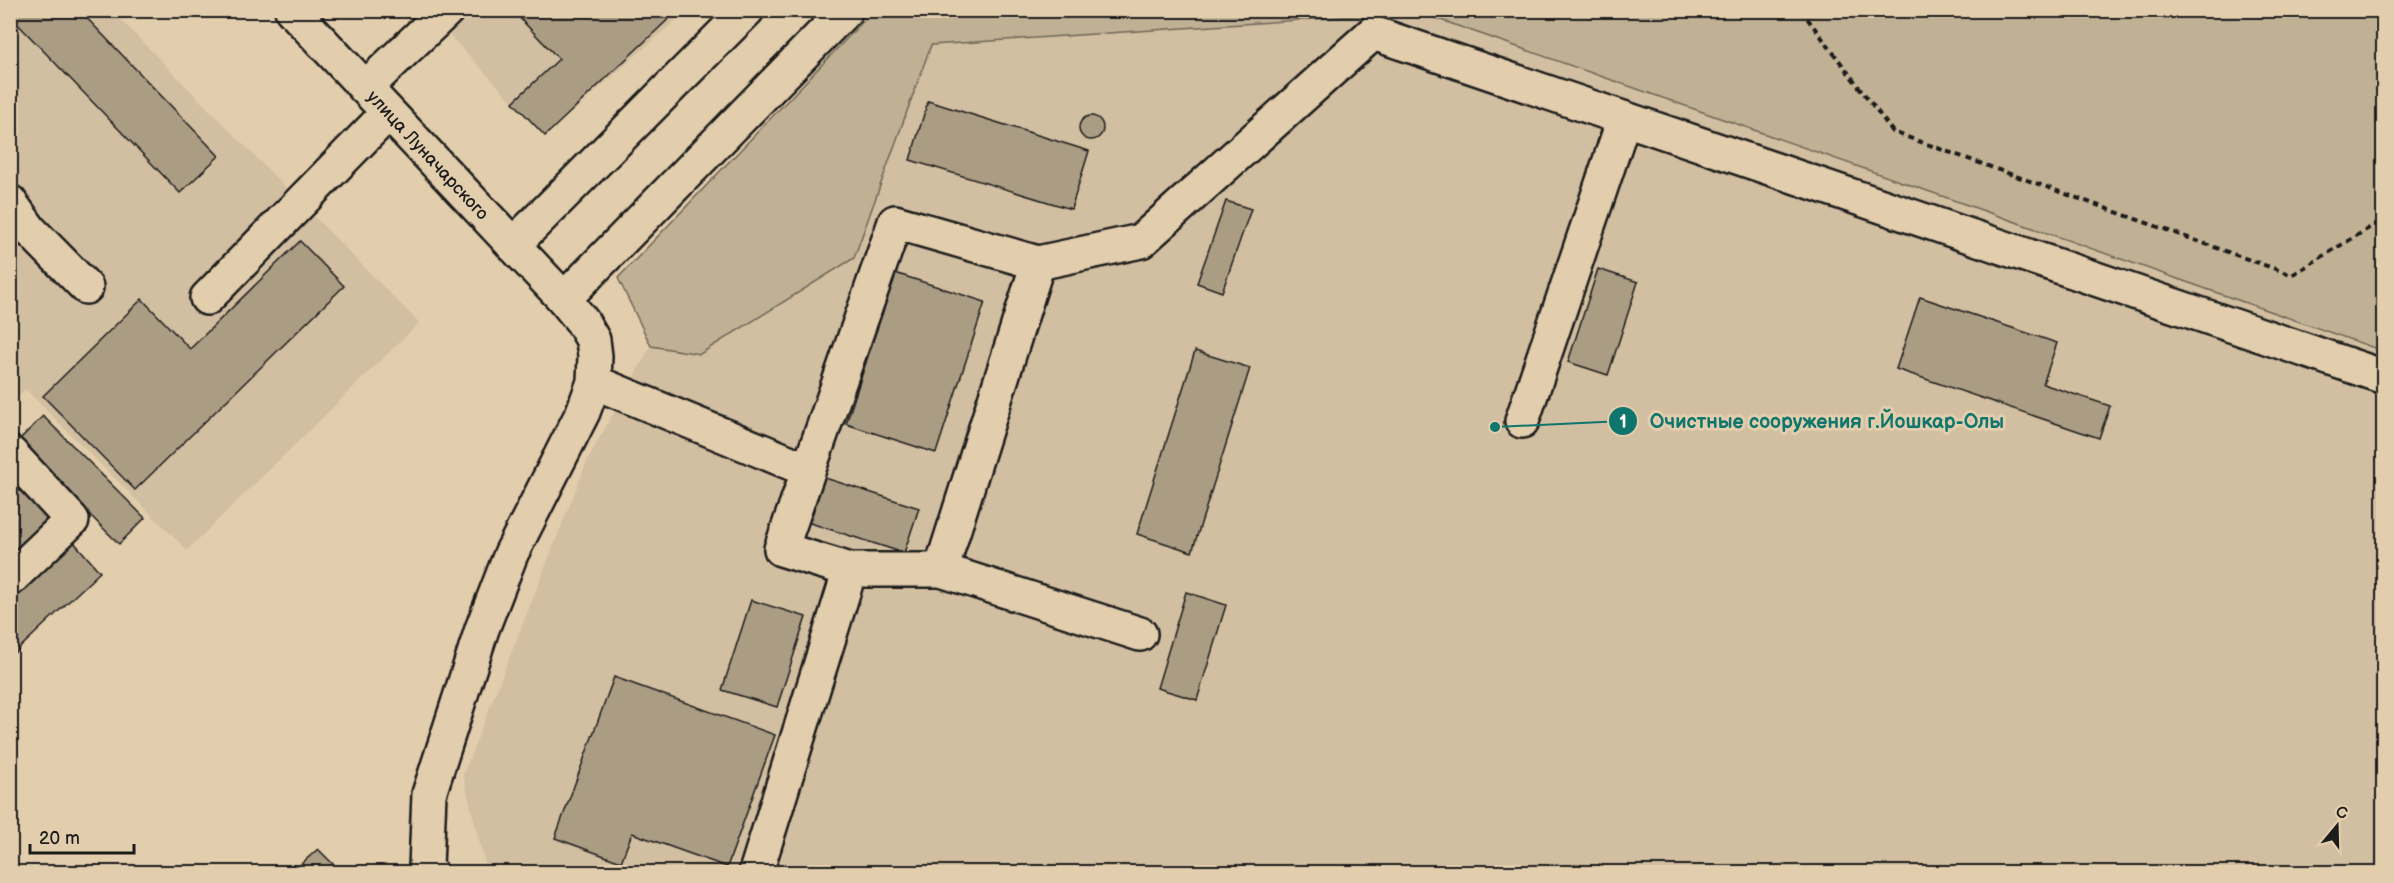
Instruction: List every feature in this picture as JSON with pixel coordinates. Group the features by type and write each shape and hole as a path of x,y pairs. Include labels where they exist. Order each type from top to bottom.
{"main road":[{"name":"улица Луначарского","path":"292,10 564,299 582,321 593,340 594,382 583,412 511,554 482,629 429,794 427,871"},
{"path":"365,88 447,10"},
{"path":"513,245 747,10"},
{"path":"564,299 846,10"},
{"path":"1140,634 941,570 850,570 781,549 895,222 1038,263 1141,241 1373,33 2384,377"},
{"path":"207,298 388,113"},
{"path":"1522,421 1624,119"},
{"path":"10,202 30,230 86,287"},
{"path":"941,570 1038,263"},
{"path":"594,382 808,470"},
{"path":"10,453 72,520 10,579"},
{"path":"756,873 850,570"}],"path":[{"path":"1801,10 1893,132 2292,275 2384,219"}],"shaded area":[{"path":"11,11 112,11 419,323 187,550 25,389 11,403"},
{"path":"427,11 686,11 545,136"},
{"path":"873,11 2383,11 2383,351 1418,12 931,45 854,258 700,354 651,346 618,278"},
{"path":"1418,12 2383,342 2383,872 487,872 463,775 588,459 651,346 700,354 854,258 931,45"}],"building":[{"path":"10,10 79,10 219,156 180,193 10,16"},
{"path":"512,10 678,10 545,136 513,102 559,59"},
{"path":"928,101 1089,151 1071,209 910,160"},
{"path":"1091,116 1099,120 1103,128 1099,136 1091,140 1083,136 1079,128 1083,120"},
{"path":"1226,201 1251,209 1222,292 1197,283"},
{"path":"300,241 344,286 135,490 43,396 142,299 190,349"},
{"path":"1598,269 1638,282 1608,375 1568,362"},
{"path":"895,273 985,302 936,453 846,424"},
{"path":"1920,297 2057,343 2043,384 2110,406 2099,438 1896,369"},
{"path":"1195,351 1250,368 1192,552 1137,534"},
{"path":"43,416 145,518 119,544 17,442"},
{"path":"822,477 919,508 904,553 807,522"},
{"path":"10,478 53,519 10,563"},
{"path":"72,540 100,572 10,657 10,599"},
{"path":"1186,592 1226,605 1197,700 1157,688"},
{"path":"751,600 806,617 777,707 722,690"},
{"path":"614,677 775,735 727,867 632,833 621,862 555,838"},
{"path":"318,849 341,872 292,872"}],"place":[{"name":"Очистные сооружения г.Йошкар-Олы","path":"1495,427"}]}
